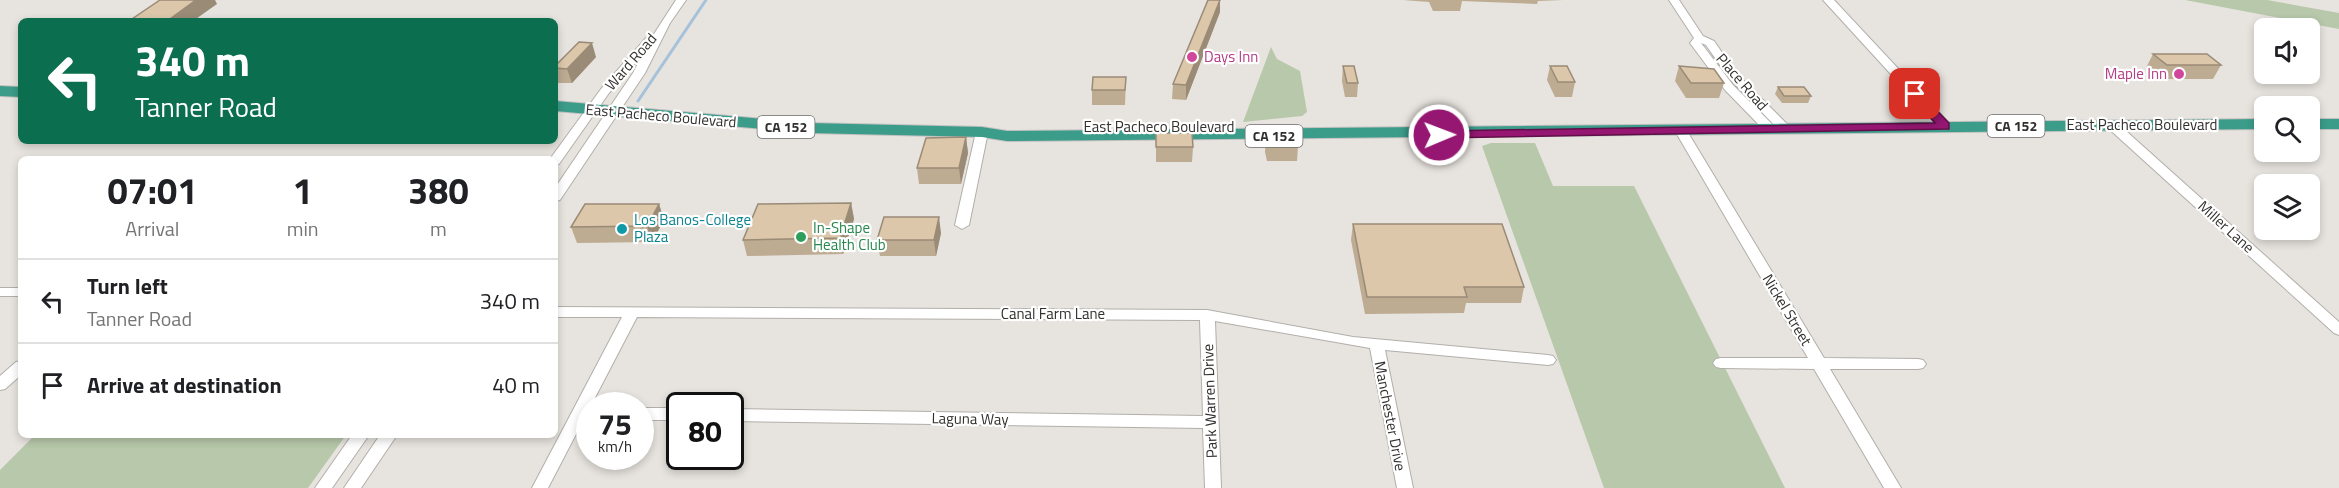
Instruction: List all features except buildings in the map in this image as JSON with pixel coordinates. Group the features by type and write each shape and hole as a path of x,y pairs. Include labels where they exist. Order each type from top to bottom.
{"highway":[{"path":"0,91 18,92"},
{"name":"East Pacheco Boulevard","path":"558,106 810,128 982,132 1006,136 1259,136 1743,131 1776,127 2254,124"},
{"name":"East Pacheco Boulevard","path":"982,132 1007,128 1737,122 1776,127"},
{"path":"2320,124 2339,124"}],"street":[{"name":"Ward Road","path":"558,157 591,109 665,23 681,0"},
{"name":"Place Road","path":"1674,0 1699,38 1695,43 1726,84 1748,110 1776,127"},
{"path":"1828,0 1945,126"},
{"name":"Ward Road","path":"558,192 639,73 665,23"},
{"name":"Miller Lane","path":"2112,125 2339,330"},
{"name":"Nickel Street","path":"1681,131 1893,488"},
{"path":"962,225 982,132"},
{"path":"0,292 18,292"},
{"name":"Canal Farm Lane","path":"558,312 1207,315 1248,320 1315,337 1548,360"},
{"path":"594,392 632,312"},
{"name":"Park Warren Drive","path":"1207,315 1213,488"},
{"name":"Manchester Drive","path":"1376,343 1405,488"},
{"path":"1721,363 1918,364"},
{"path":"0,386 18,369"},
{"name":"Laguna Way","path":"744,415 1210,422"},
{"path":"540,488 576,427"},
{"path":"323,488 359,438"},
{"path":"352,488 387,438"}],"green space":[{"path":"2185,0 2267,0 2339,13 2339,29 2320,25 2320,18 2281,18"},
{"path":"1271,47 1277,59 1300,71 1307,112 1302,116 1243,122"},
{"path":"1491,143 1535,143 1553,186 1634,186 1785,488 1604,488 1482,146"},
{"path":"32,438 344,438 308,488 0,488 0,470"}],"waterway":[{"path":"638,101 706,0"}],"place":[{"name":"Days Inn","path":"1192,57"},
{"name":"Maple Inn","path":"2179,74"},
{"name":"Los Banos-College Plaza","path":"622,229"},
{"name":"In-Shape Health Club","path":"801,237"}],"route":[{"path":"1439,135 1743,131 1768,127 1945,126 1915,94"}]}
